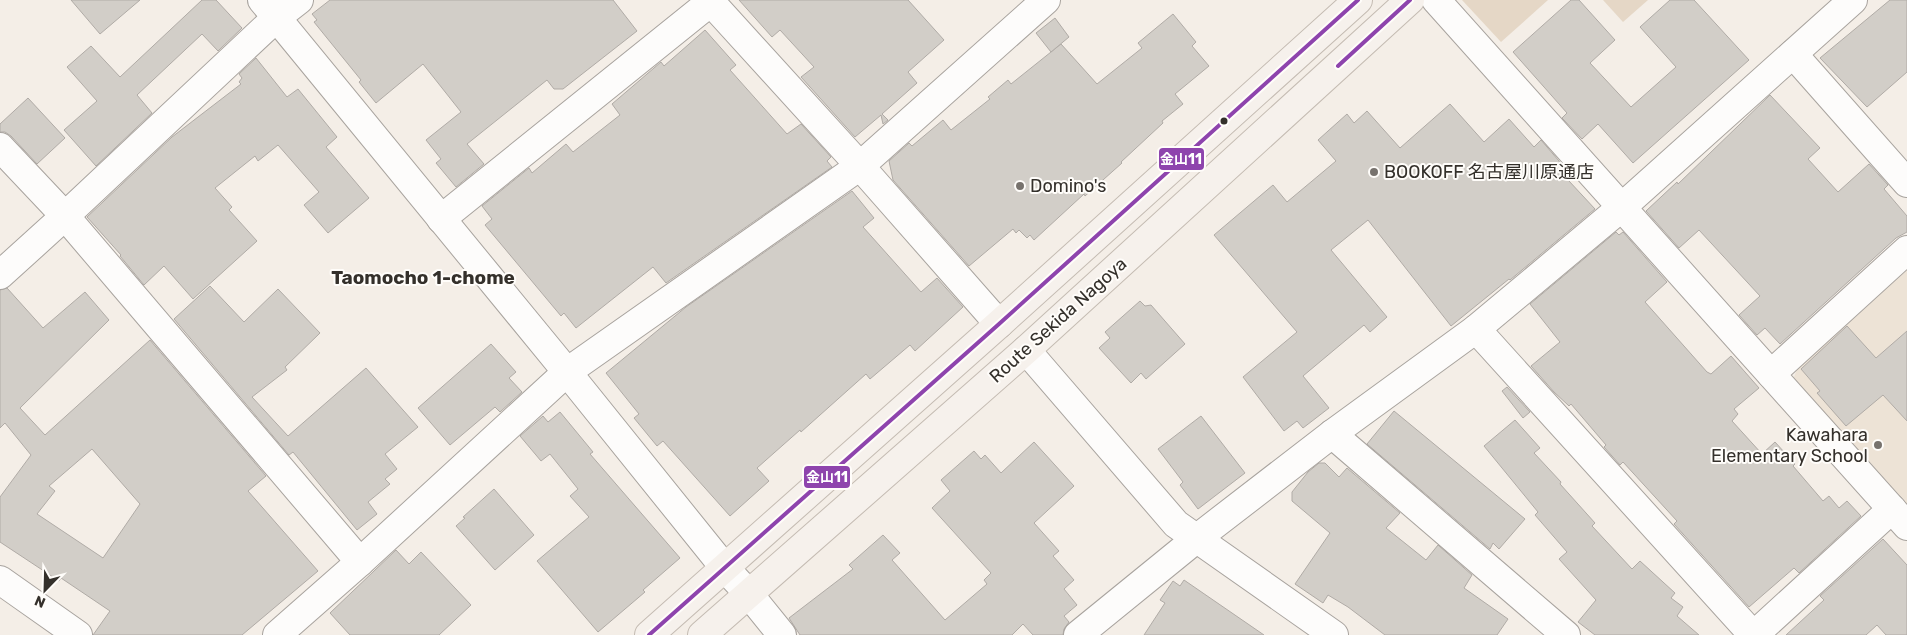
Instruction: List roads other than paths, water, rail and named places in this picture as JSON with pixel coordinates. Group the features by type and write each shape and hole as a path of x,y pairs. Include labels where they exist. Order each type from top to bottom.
{"main road":[{"name":"Route Sekida Nagoya","path":"649,635 999,324 1358,0"},
{"name":"Route Sekida Nagoya","path":"702,635 1026,350 1410,0"}],"street":[{"path":"0,275 65,216 269,9 299,0"},
{"path":"277,635 360,562 567,372 860,166 1046,0"},
{"path":"1436,0 1900,517 1754,635 1476,329"},
{"path":"1078,635 1196,539 1332,434 1476,329 1622,208 1853,0"},
{"path":"441,219 711,1 999,324"},
{"path":"269,9 567,372 724,567 782,635"},
{"path":"1793,54 1907,183"},
{"path":"0,147 65,216 360,562"},
{"path":"1771,374 1907,250"},
{"path":"1026,350 1176,524 1334,635"},
{"path":"1332,434 1566,635"},
{"path":"0,580 78,635"}],"place":[{"name":"BOOKOFF 名古屋川原通店","path":"1374,172"},
{"name":"Domino's","path":"1020,186"},
{"name":"Kawahara Elementary School","path":"1878,445"}],"district":[{"name":"Taomocho 1-chome","path":"423,277"}]}
